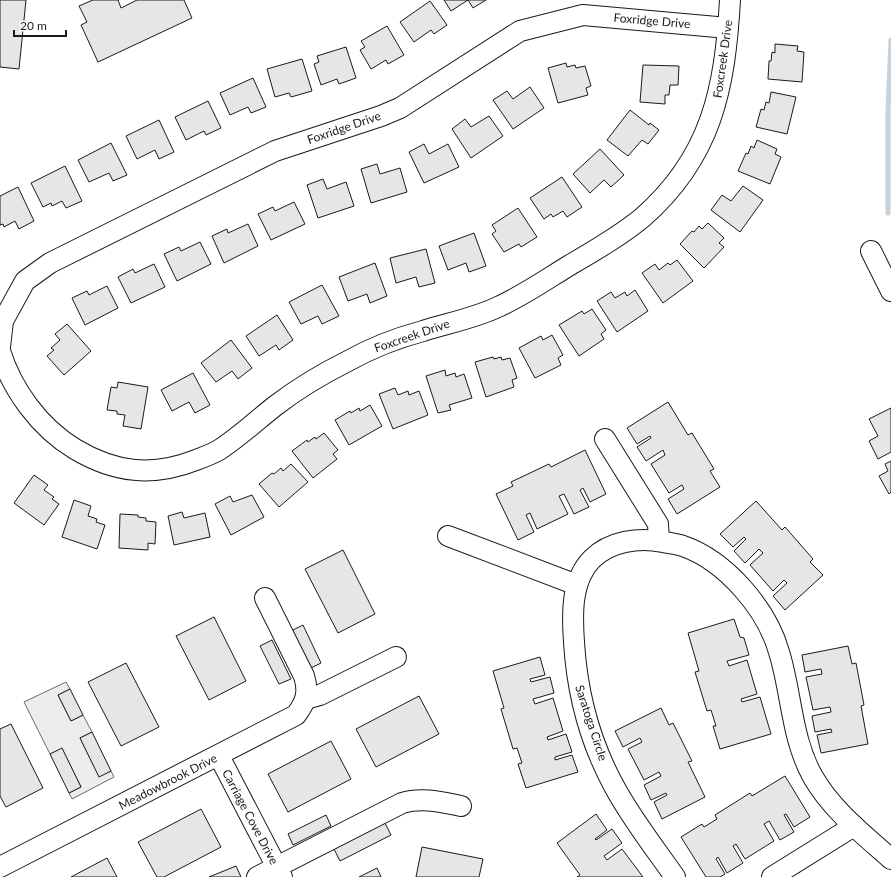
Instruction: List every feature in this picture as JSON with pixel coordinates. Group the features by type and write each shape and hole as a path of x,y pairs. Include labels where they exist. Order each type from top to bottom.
{"street":[{"name":"Foxcreek Drive","path":"1,334 6,369 25,402 66,444 96,460 113,466 149,471 182,465 216,452 301,388 349,360 395,340 501,306 616,237 640,219 659,202 680,177 695,155 706,134 716,106 721,81 730,0"},
{"name":"Foxridge Drive","path":"1,334 25,281 50,263 275,151 381,116 400,108 520,32 583,15 728,28"},
{"path":"871,251 891,291"},
{"path":"605,439 658,524 659,541"},
{"path":"448,536 578,585"},
{"name":"Saratoga Circle","path":"675,877 630,814 600,758 585,712 576,672 572,622 581,573 587,564 606,548 626,541 659,541 684,546 711,561 738,583 756,606 771,631 779,652 797,740 814,778 832,804 891,859"},
{"path":"265,598 304,676 307,687 306,699 320,695 396,657"},
{"name":"Meadowbrook Drive","path":"0,867 289,720 299,711 306,699"},
{"name":"Carriage Cove Drive","path":"218,756 279,872"},
{"path":"257,877 279,872 402,803 413,800 434,800 461,806"},
{"path":"772,877 854,826"}],"shaded area":[{"path":"66,682 70,689 58,695 71,721 83,715 92,732 80,738 99,776 111,771 114,777 72,799 69,793 81,787 62,749 50,754 24,702"}],"building":[{"path":"0,0 26,0 19,69 0,67"},
{"path":"93,0 118,0 121,8 137,0 184,0 192,18 98,62 81,25 87,22 79,6"},
{"path":"444,0 468,0 451,11"},
{"path":"468,0 486,0 473,8"},
{"path":"430,1 447,25 434,34 431,30 414,42 400,22"},
{"path":"387,26 404,55 388,64 386,60 371,69 360,50 365,47 361,41"},
{"path":"775,44 798,46 797,51 804,52 802,82 768,79 769,61 771,61 772,52 775,53"},
{"path":"346,47 356,78 339,84 337,79 321,85 314,64 319,62 317,56"},
{"path":"302,59 312,91 291,97 289,93 275,97 267,69"},
{"path":"566,63 567,67 575,65 576,68 585,66 591,86 586,88 588,95 558,103 548,68"},
{"path":"643,65 679,66 678,85 670,85 669,95 665,95 665,104 640,102"},
{"path":"253,78 266,107 251,113 248,107 230,115 220,93"},
{"path":"530,87 544,108 513,129 493,100 507,91 513,99"},
{"path":"771,92 796,97 787,134 756,127 761,109 764,110 766,102 769,103"},
{"path":"208,101 221,128 206,135 204,131 186,140 175,117"},
{"path":"630,110 649,125 650,123 659,130 648,144 642,140 628,156 607,140"},
{"path":"489,116 503,136 471,158 452,129 465,119 471,127"},
{"path":"159,120 174,152 159,159 155,150 137,159 126,136"},
{"path":"757,140 777,149 775,154 781,157 770,184 738,171 746,153 748,154 751,146 754,148"},
{"path":"111,143 127,175 113,181 109,173 89,182 78,160"},
{"path":"424,144 429,154 448,144 459,167 424,183 409,152"},
{"path":"600,149 624,175 611,187 604,180 590,193 573,174"},
{"path":"377,164 380,174 400,168 407,192 371,203 361,169"},
{"path":"65,166 82,201 66,208 62,201 52,206 51,203 43,207 31,183"},
{"path":"562,177 582,207 567,217 563,211 553,217 551,214 544,219 530,198"},
{"path":"323,179 327,189 346,182 354,206 318,218 307,185"},
{"path":"743,186 763,200 740,232 711,210 722,195 731,201"},
{"path":"18,187 34,221 19,229 15,221 4,227 3,224 0,225 0,196"},
{"path":"294,202 305,224 271,240 258,214 273,207 275,211"},
{"path":"518,208 537,237 521,247 519,244 504,252 492,234 496,231 492,225"},
{"path":"708,223 724,238 719,243 724,247 704,268 680,244 692,231 694,232 699,226 702,229"},
{"path":"248,224 258,246 224,263 212,236 227,229 228,233"},
{"path":"474,233 486,266 469,272 466,263 448,270 439,246"},
{"path":"200,242 211,264 177,281 164,254 179,247 181,251"},
{"path":"426,249 435,283 419,287 416,277 396,283 390,258"},
{"path":"677,260 693,281 663,303 642,273 655,264 659,270 668,263 670,265"},
{"path":"375,263 387,296 370,303 367,294 348,301 339,277"},
{"path":"154,264 165,287 131,303 118,277 133,269 135,273"},
{"path":"322,285 339,316 322,324 318,316 301,324 289,302"},
{"path":"107,286 118,308 85,325 72,298 87,291 89,295"},
{"path":"635,290 648,311 617,332 597,301 611,292 615,298 625,292 627,296"},
{"path":"592,309 606,330 601,334 604,339 579,356 559,325 582,311 584,314"},
{"path":"277,315 293,340 279,350 276,345 259,356 246,336"},
{"path":"67,324 91,351 64,375 47,356 54,350 51,348 60,340 55,334"},
{"path":"552,335 563,355 558,358 561,365 535,378 519,348 541,336 543,340"},
{"path":"231,340 252,368 238,379 232,371 216,382 201,363"},
{"path":"493,357 494,359 501,357 502,360 510,358 517,378 512,380 514,387 486,397 475,362"},
{"path":"445,370 446,376 455,373 456,377 464,374 472,398 449,405 451,410 438,413 426,376"},
{"path":"193,373 210,405 195,413 189,402 172,411 161,390"},
{"path":"118,382 148,387 141,429 123,426 125,415 117,414 117,411 107,410 111,387 117,388"},
{"path":"395,388 398,395 408,391 409,395 419,391 428,415 393,429 379,394"},
{"path":"668,402 688,435 692,433 714,469 710,471 720,487 677,514 668,499 684,489 682,485 669,493 651,464 665,455 663,450 646,461 637,447 651,438 650,436 637,444 627,428"},
{"path":"370,405 382,426 349,445 335,420 350,411 351,413 359,408 360,411"},
{"path":"891,408 891,452 878,459 869,441 878,436 869,419"},
{"path":"324,433 338,450 333,454 337,459 313,478 292,451 307,440 308,442 315,437 316,439"},
{"path":"585,450 606,494 590,502 583,488 580,490 589,507 574,514 564,494 559,496 568,514 537,529 530,513 526,515 534,532 518,540 496,494 513,486 511,482 549,464 551,467"},
{"path":"891,461 891,492 889,494 879,476 888,471 885,464"},
{"path":"291,464 308,482 279,507 259,484 272,473 274,474 281,468 283,471"},
{"path":"34,475 48,485 44,490 54,497 52,499 59,504 44,525 14,503"},
{"path":"252,495 264,517 231,535 215,504 230,496 233,502"},
{"path":"74,500 91,506 88,516 97,519 96,522 105,525 97,549 62,537"},
{"path":"756,501 782,530 785,527 813,559 810,562 823,575 785,610 773,596 787,583 784,580 773,591 750,565 763,553 759,549 745,563 734,551 746,539 744,537 733,547 720,534"},
{"path":"182,512 184,518 205,513 210,537 174,545 168,516"},
{"path":"120,514 138,515 138,517 146,518 146,521 156,522 155,544 148,543 148,550 119,548"},
{"path":"343,550 375,614 338,633 305,569"},
{"path":"214,617 246,681 209,700 176,636"},
{"path":"734,619 740,637 744,638 749,655 727,661 729,666 747,660 757,694 741,699 742,702 760,697 771,734 720,749 713,726 716,726 711,710 707,711 695,672 699,671 688,633"},
{"path":"303,625 321,663 309,669 291,631"},
{"path":"272,640 291,679 279,684 260,646"},
{"path":"848,646 852,664 856,663 864,705 861,706 868,744 821,753 817,735 832,732 831,729 815,732 812,716 831,712 830,707 813,710 806,677 822,674 821,669 805,672 802,655"},
{"path":"540,657 545,675 530,679 531,682 550,677 554,693 533,699 535,704 553,698 563,731 547,737 548,740 566,734 572,752 555,757 555,760 572,755 578,772 526,788 518,764 522,763 517,748 513,749 501,709 504,708 493,671"},
{"path":"126,663 159,727 121,746 88,682"},
{"path":"70,689 83,715 71,721 58,695"},
{"path":"419,696 439,734 376,767 356,729"},
{"path":"661,708 669,725 673,723 692,761 688,762 705,797 662,819 654,802 667,795 666,793 651,800 644,785 661,776 659,772 644,780 628,749 642,742 640,738 623,747 615,731"},
{"path":"11,724 43,788 6,807 0,796 0,729"},
{"path":"92,732 111,771 99,777 80,738"},
{"path":"331,741 351,779 288,812 268,774"},
{"path":"62,748 81,787 69,793 50,754"},
{"path":"785,776 810,817 794,827 786,814 784,815 794,832 780,840 769,821 764,824 774,841 745,859 736,844 733,846 743,863 727,873 718,857 716,859 725,874 720,877 706,877 681,837 702,824 704,827 717,819 715,815 750,793 752,796"},
{"path":"201,809 221,847 164,877 157,877 138,842"},
{"path":"596,814 607,830 595,839 596,840 612,829 622,843 604,856 607,860 622,849 643,877 577,877 580,875 557,843"},
{"path":"326,815 331,826 293,845 288,834"},
{"path":"385,823 391,835 340,861 334,849"},
{"path":"422,847 483,859 479,877 416,877"},
{"path":"107,858 117,877 71,877"},
{"path":"236,866 241,877 209,877"},
{"path":"377,868 381,877 359,877"}],"waterway":[{"path":"888,213 888,110 891,40"}]}
